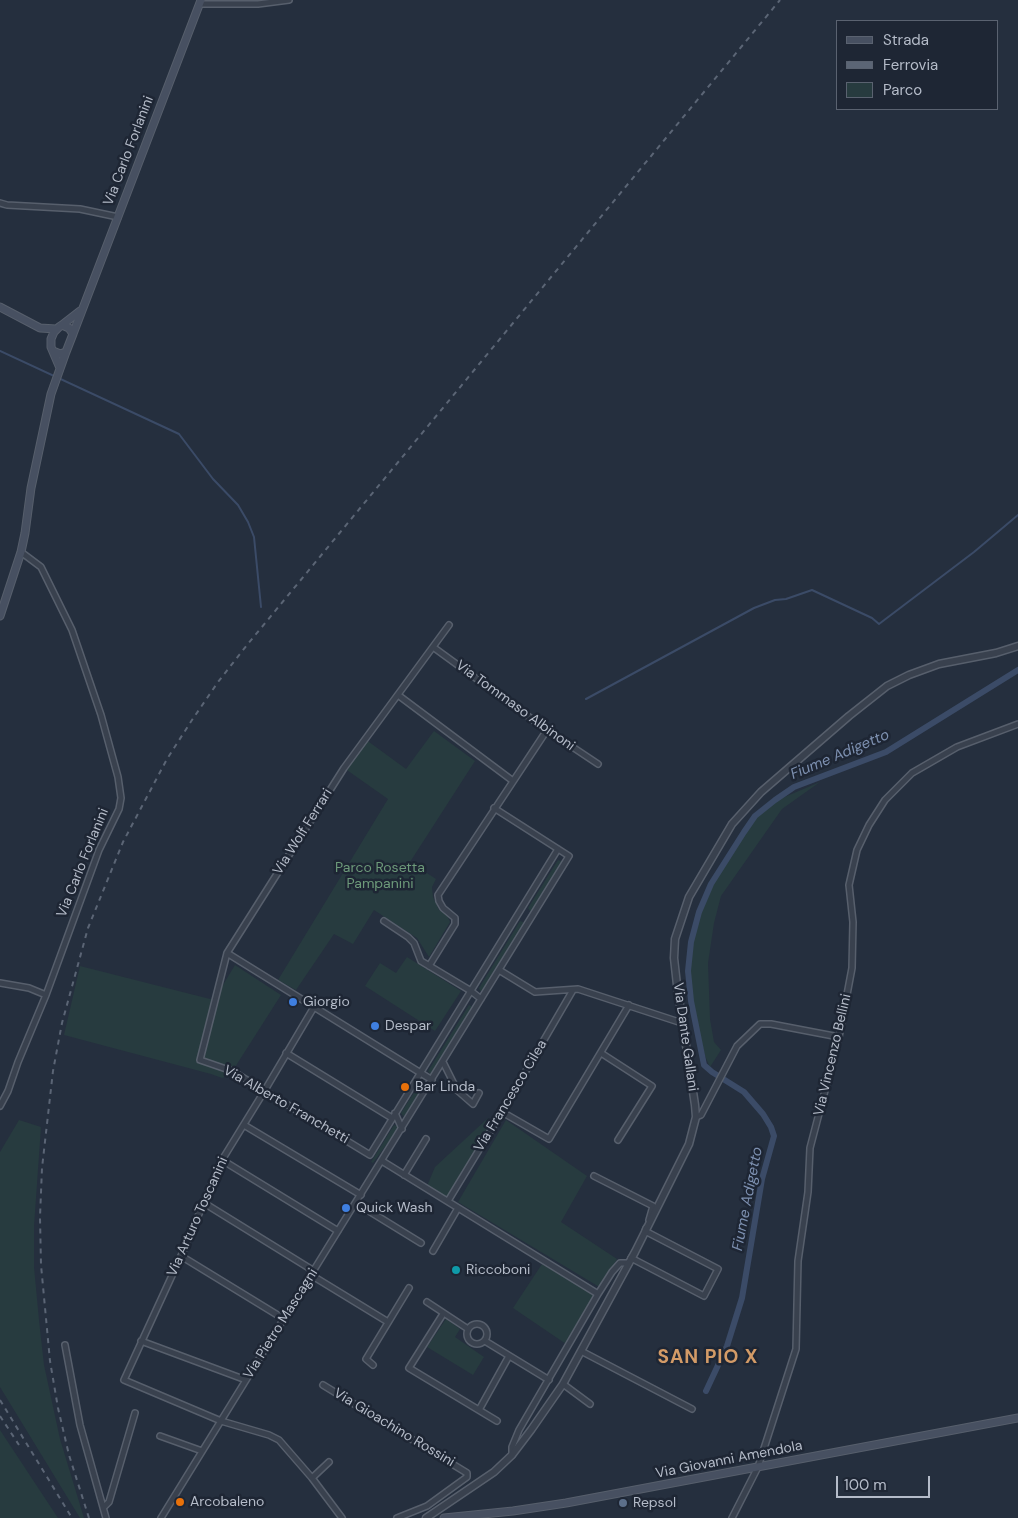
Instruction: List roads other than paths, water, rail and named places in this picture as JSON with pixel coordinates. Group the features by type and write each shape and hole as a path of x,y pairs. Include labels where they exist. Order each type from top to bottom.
{"main road":[{"name":"Via Carlo Forlanini","path":"59,371 80,311 200,2"},
{"path":"0,307 40,328 47,336 59,371 36,461 25,534 0,616"},
{"path":"50,343 59,327 80,311"},
{"path":"40,328 70,328 73,334"},
{"path":"53,351 60,354 66,352"},
{"name":"Via Giovanni Amendola","path":"444,1518 540,1508 1018,1418"}],"street":[{"path":"200,2 258,4 289,0"},
{"path":"0,203 80,209 118,217"},
{"name":"Via Carlo Forlanini","path":"0,1106 8,1091 46,994 99,850 119,809 121,791 101,715 72,630 41,567 20,552"},
{"name":"Via Wolf Ferrari","path":"200,1060 227,953 344,768 449,625"},
{"name":"Via Dante Gallani","path":"426,1518 494,1472 512,1454 531,1430 563,1384 582,1351 686,1150 696,1117 694,1088 682,1023 674,958 675,939 689,896 732,824 761,792 849,716 887,686 909,675 939,664 996,653 1018,646"},
{"name":"Via Tommaso Albinoni","path":"433,647 547,730 598,764"},
{"path":"398,696 513,781"},
{"name":"Via Vincenzo Bellini","path":"732,1518 758,1467 796,1349 798,1261 808,1192 810,1148 839,1037 852,968 853,922 850,885 857,850 868,825 885,800 912,772 957,747 1018,724"},
{"path":"429,966 455,924 455,918 438,901 438,895 547,730"},
{"path":"394,1116 558,849 494,808"},
{"name":"Via Pietro Mascagni","path":"161,1518 569,856 558,849"},
{"path":"520,911 531,918"},
{"path":"384,921 414,943 422,961 481,999"},
{"path":"227,953 432,1080"},
{"path":"499,970 535,992 578,989 682,1023"},
{"path":"0,982 29,988 46,994"},
{"name":"Via Francesco Cilea","path":"448,1202 573,990"},
{"path":"502,1112 549,1139 629,1005"},
{"name":"Via Arturo Toscanini","path":"221,1421 124,1380 182,1256 222,1160 314,1007"},
{"path":"696,1117 701,1115 737,1046 760,1024 771,1024 839,1037"},
{"path":"286,1053 394,1116 402,1129"},
{"path":"601,1053 652,1086 618,1140"},
{"name":"Via Alberto Franchetti","path":"200,1060 232,1071 370,1155 394,1116"},
{"path":"443,1062 457,1090 473,1104 479,1093"},
{"path":"244,1125 361,1196"},
{"path":"404,1175 426,1140"},
{"path":"222,1160 338,1231"},
{"path":"382,1161 598,1294"},
{"path":"512,1454 512,1447 519,1430 598,1294 620,1263 630,1261 704,1296 718,1268 645,1231 653,1206 594,1176"},
{"path":"204,1203 388,1322"},
{"path":"356,1203 421,1243"},
{"path":"432,1251 458,1208"},
{"path":"182,1256 284,1319"},
{"path":"373,1365 366,1359 410,1288"},
{"path":"427,1302 468,1329"},
{"path":"443,1314 409,1368 497,1421"},
{"path":"473,1324 483,1325 487,1330 486,1341 480,1344 470,1342 467,1336 468,1329 473,1324"},
{"path":"142,1341 246,1380"},
{"path":"486,1341 549,1380"},
{"path":"65,1345 80,1426 106,1518"},
{"path":"582,1351 692,1409"},
{"path":"479,1410 509,1356"},
{"path":"563,1384 590,1404"},
{"name":"Via Gioachino Rossini","path":"323,1385 468,1473 463,1481 427,1506 397,1518"},
{"path":"104,1507 108,1502 135,1413"},
{"path":"221,1421 269,1435 279,1440 312,1478 342,1518"},
{"path":"160,1436 202,1452"},
{"path":"312,1478 329,1462"}],"waterway":[{"path":"0,351 179,434 213,479 238,505 248,522 254,537 261,607"},
{"path":"586,699 754,608 812,590 872,618 879,624 974,552 1018,515"},
{"name":"Fiume Adigetto","path":"706,1391 727,1346 742,1298 762,1179 774,1136 763,1114 744,1092 704,1065 691,1001 688,971 691,942 699,912 711,884 755,816 775,800 794,787 886,752 1018,670"}],"railway":[{"path":"89,1518 69,1455 50,1361 41,1265 42,1168 53,1071 62,1023 88,928 123,842 167,759 218,682 780,0"},
{"path":"0,1400 72,1518"},
{"path":"0,1416 19,1445"}],"place":[{"name":"Giorgio","path":"293,1002"},
{"name":"Despar","path":"375,1026"},
{"name":"Bar Linda","path":"405,1087"},
{"name":"Quick Wash","path":"346,1208"},
{"name":"Riccoboni","path":"456,1270"},
{"name":"Arcobaleno","path":"180,1502"},
{"name":"Repsol","path":"623,1503"}],"district":[{"name":"SAN PIO X","path":"708,1358"}],"park label":[{"name":"Parco Rosetta Pampanini","path":"380,876"}]}
